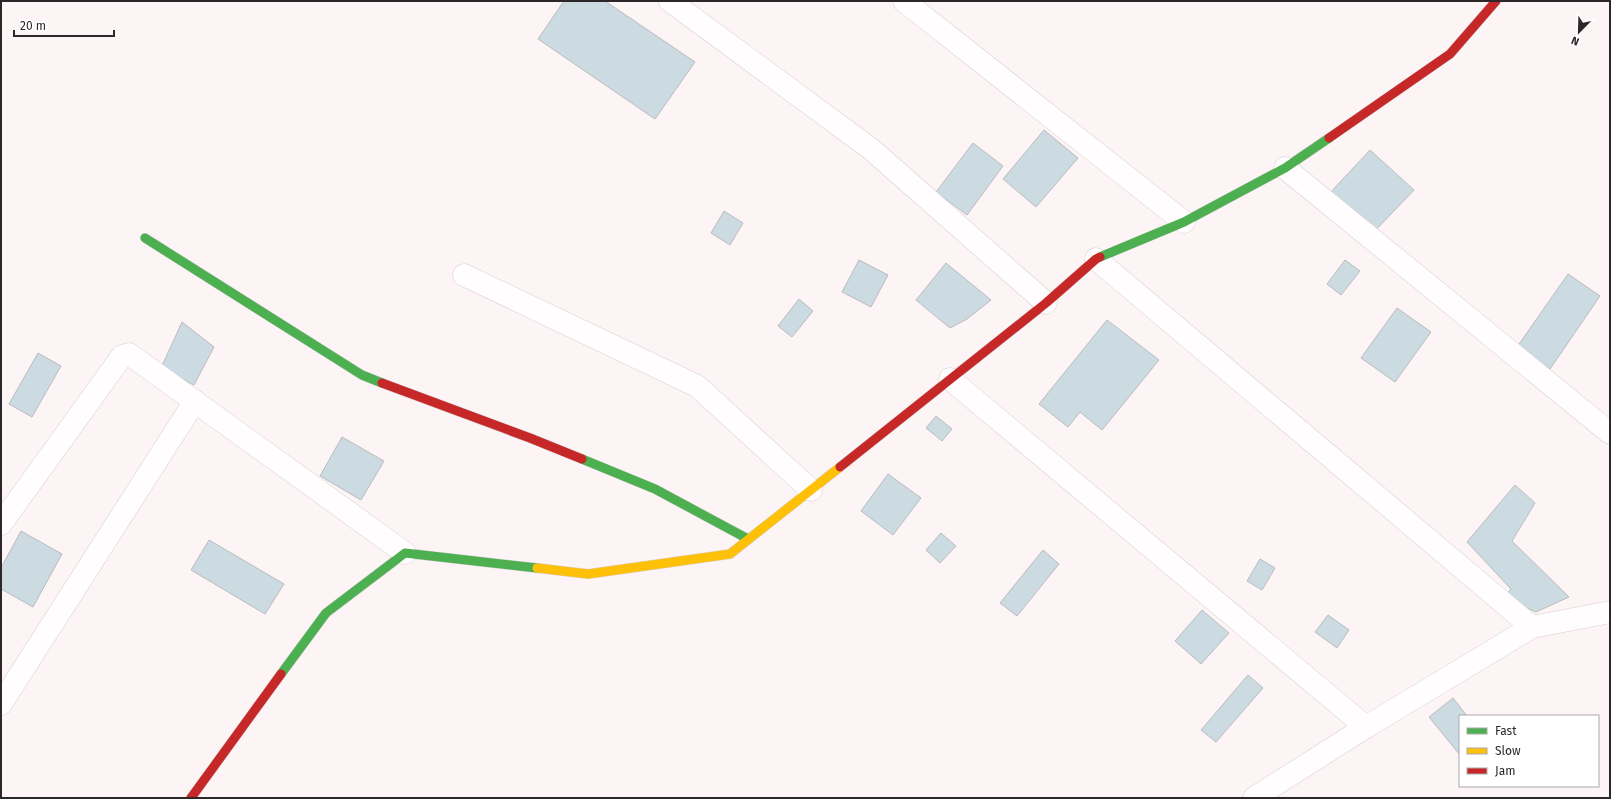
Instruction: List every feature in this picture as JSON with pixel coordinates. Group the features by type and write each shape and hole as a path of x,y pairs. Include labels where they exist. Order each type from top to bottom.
{"street":[{"path":"670,1 871,149 1046,303"},
{"path":"904,1 1184,222"},
{"path":"1,524 125,354 132,356 405,553 588,574 730,554 1046,303 1096,259 1184,222 1285,168 1450,54 1496,1"},
{"path":"1285,168 1610,433"},
{"path":"145,238 362,375 530,438 656,489 748,539"},
{"path":"1096,259 1532,627"},
{"path":"464,275 697,386 811,490"},
{"path":"950,379 1366,727"},
{"path":"1,704 195,401"},
{"path":"191,798 326,613 405,553"},
{"path":"1254,798 1366,727 1532,627 1610,612"}],"building":[{"path":"564,1 605,1 695,62 655,119 538,39"},
{"path":"1044,130 1078,158 1036,207 1003,179"},
{"path":"973,143 1003,166 967,215 936,192"},
{"path":"1370,150 1414,190 1371,235 1328,195"},
{"path":"724,211 743,223 730,245 711,233"},
{"path":"859,260 888,275 871,307 842,292"},
{"path":"1345,260 1360,271 1341,295 1327,284"},
{"path":"946,263 991,300 967,319 950,328 916,300"},
{"path":"1568,274 1600,296 1550,369 1517,347"},
{"path":"799,299 813,311 792,337 778,326"},
{"path":"1397,308 1431,332 1395,382 1361,358"},
{"path":"1107,320 1159,360 1102,430 1080,412 1068,427 1039,404"},
{"path":"182,322 214,347 194,385 161,368"},
{"path":"38,353 61,366 32,417 9,404"},
{"path":"936,416 952,429 942,441 926,428"},
{"path":"342,437 384,461 361,500 320,476"},
{"path":"888,474 921,498 893,535 861,511"},
{"path":"1515,485 1535,503 1512,541 1569,597 1536,612 1503,598 1511,589 1467,542"},
{"path":"21,531 62,554 33,607 1,589 1,568"},
{"path":"941,533 956,546 940,563 926,550"},
{"path":"209,540 284,584 265,614 191,570"},
{"path":"1043,550 1059,564 1017,616 1000,603"},
{"path":"1260,559 1275,568 1262,590 1247,581"},
{"path":"1202,610 1229,633 1201,664 1175,641"},
{"path":"1328,615 1349,630 1337,648 1315,632"},
{"path":"1248,675 1263,688 1216,742 1201,730"},
{"path":"1453,698 1466,715 1459,715 1459,754 1429,717"}],"traffic: fast":[{"path":"1100,257 1184,222 1285,168 1329,138"},
{"path":"145,238 362,375 382,383"},
{"path":"582,459 655,489 748,539"},
{"path":"281,674 326,613 405,553 537,568"}],"traffic: slow":[{"path":"537,568 588,574 730,554 840,467"}],"traffic: jam":[{"path":"1329,138 1450,54 1496,1"},
{"path":"840,467 1046,303 1100,257"},
{"path":"382,383 582,459"},
{"path":"191,798 281,674"}]}
